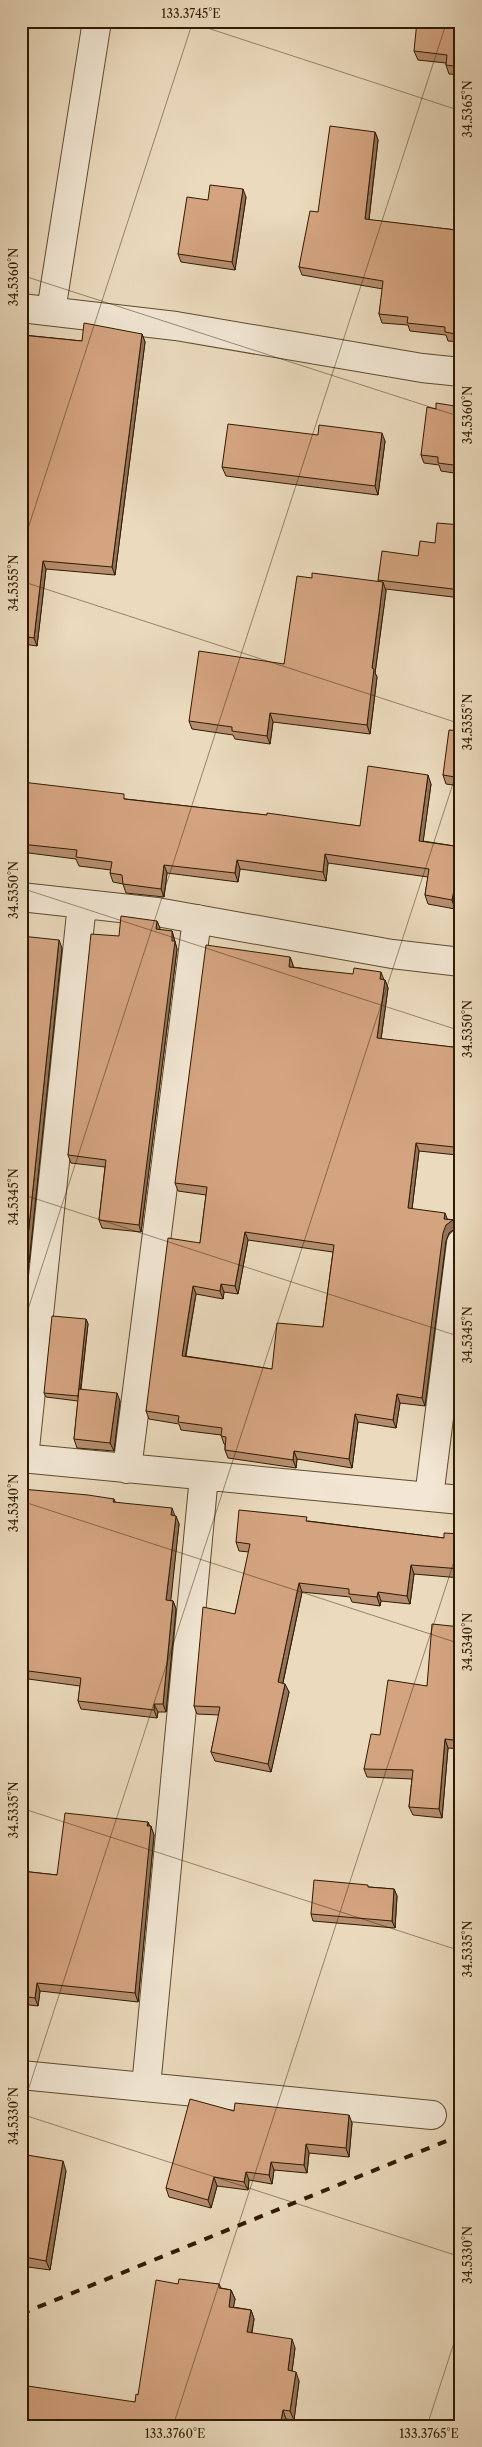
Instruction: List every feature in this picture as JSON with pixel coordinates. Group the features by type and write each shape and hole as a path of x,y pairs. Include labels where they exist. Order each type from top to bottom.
{"street":[{"path":"51,311 97,21"},
{"path":"21,308 176,326 422,368 461,372"},
{"path":"21,898 197,919 392,954 461,962"},
{"path":"82,904 22,1458 461,1500"},
{"path":"127,1469 197,919"},
{"path":"429,1498 461,1243"},
{"path":"146,2087 204,1476"},
{"path":"21,2075 432,2115"}],"building":[{"path":"417,21 461,21 461,67 446,65 447,55 414,51"},
{"path":"330,126 375,132 365,219 456,230 461,190 461,335 445,332 445,327 407,323 408,317 379,314 383,281 299,267 310,211 318,212"},
{"path":"210,185 243,189 232,262 178,254 187,197 208,200"},
{"path":"84,323 142,334 112,567 43,561 34,638 21,636 21,335 82,341"},
{"path":"436,403 461,407 461,466 438,463 438,457 421,455 427,407 436,409"},
{"path":"228,424 318,435 319,425 382,433 375,486 222,467"},
{"path":"437,523 461,525 461,590 378,580 382,551 418,556 420,541 435,543"},
{"path":"312,573 383,582 367,725 270,713 267,736 232,731 232,727 189,721 199,651 284,664 297,576 312,578"},
{"path":"449,730 461,731 461,778 443,775"},
{"path":"368,766 428,775 419,841 461,847 461,891 454,890 452,900 425,895 429,869 325,854 323,872 237,860 235,873 164,865 161,889 123,884 122,875 110,873 112,862 76,857 77,850 21,844 22,782 124,794 124,799 267,815 267,813 360,826"},
{"path":"121,916 157,921 156,929 172,931 172,941 175,941 139,1225 99,1220 106,1160 68,1155 91,934 119,936"},
{"path":"21,936 59,940 26,1255 21,1255"},
{"path":"206,945 290,957 289,967 353,974 354,968 381,972 380,979 385,980 377,1038 461,1048 461,1091 454,1147 416,1143 408,1208 445,1213 444,1219 453,1220 446,1225 443,1233 422,1398 397,1394 393,1420 355,1414 349,1459 294,1451 293,1460 225,1450 226,1437 221,1436 222,1428 178,1422 179,1416 146,1411 168,1238 200,1243 207,1187 175,1183","holes":["245,1232 334,1245 323,1327 277,1323 272,1369 182,1356 193,1286 220,1291 221,1284 235,1286"]},
{"path":"52,1316 86,1319 78,1396 44,1393"},
{"path":"461,1338 461,1385 455,1384"},
{"path":"79,1389 117,1393 110,1443 74,1439"},
{"path":"22,1489 88,1495 114,1499 113,1502 172,1508 171,1515 176,1516 166,1600 173,1601 163,1704 154,1704 154,1710 78,1701 81,1678 21,1670"},
{"path":"239,1510 307,1517 306,1521 444,1538 444,1533 461,1534 461,1569 411,1565 407,1596 378,1592 377,1597 349,1594 349,1589 299,1583 278,1682 285,1684 268,1764 211,1752 220,1707 194,1706 203,1607 235,1614 250,1544 236,1542"},
{"path":"432,1624 461,1627 461,1741 445,1739 439,1809 409,1807 413,1770 364,1769 371,1734 380,1735 388,1680 427,1686"},
{"path":"65,1813 148,1822 147,1826 151,1826 135,1993 37,1983 35,1998 21,1996 21,1871 57,1875"},
{"path":"314,1880 394,1889 392,1921 311,1914"},
{"path":"190,2099 234,2111 235,2103 349,2115 346,2148 306,2144 304,2165 271,2162 269,2175 246,2172 244,2182 214,2177 208,2200 166,2188"},
{"path":"21,2154 63,2161 46,2261 24,2257 21,2270"},
{"path":"179,2279 219,2284 219,2288 231,2290 229,2307 251,2310 247,2332 292,2339 288,2370 296,2372 290,2411 283,2410 280,2426 21,2426 21,2385 135,2402 136,2394 138,2395 156,2280 178,2284"}],"railway":[{"path":"21,2314 461,2135"}]}
